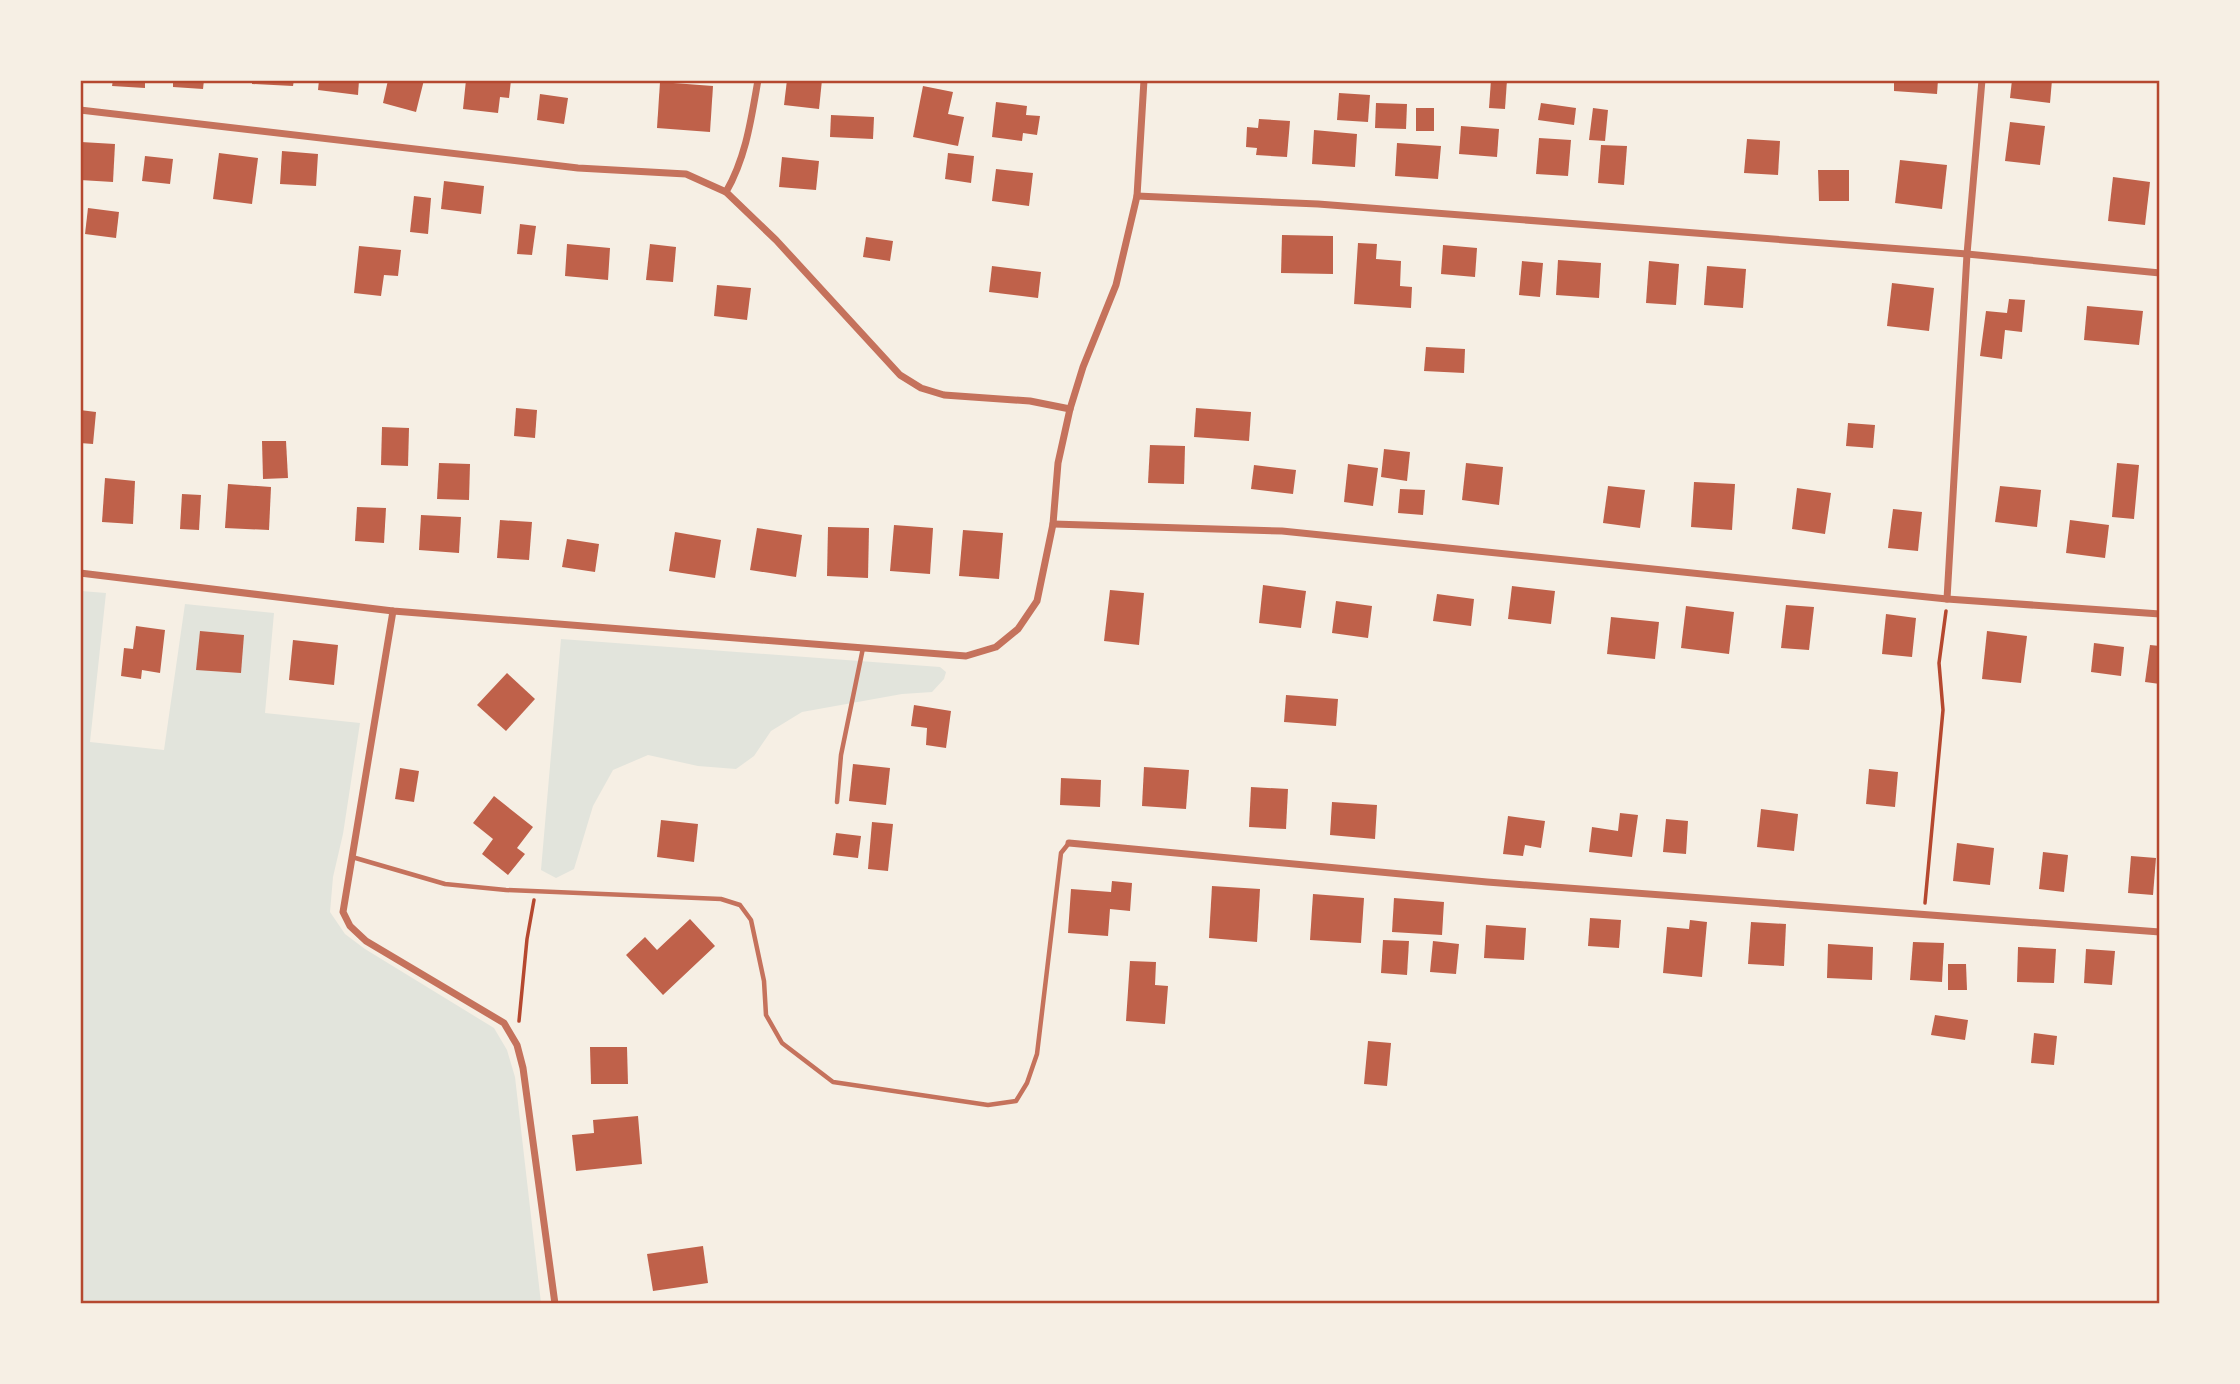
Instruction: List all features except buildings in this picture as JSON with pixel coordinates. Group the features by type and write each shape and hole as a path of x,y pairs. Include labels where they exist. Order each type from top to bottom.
{"street":[{"path":"726,192 737,172 748,137 758,80"},
{"path":"80,573 393,611 966,656 996,647 1018,629 1037,601 1053,524 1058,463 1070,409 1083,367 1116,285 1137,196 1144,80"},
{"path":"1947,599 1968,254 1982,80"},
{"path":"80,110 578,168 686,174 726,192 776,240 900,374 921,388 944,395 1030,401 1070,409"},
{"path":"1137,196 1318,204 1968,254 2160,273"},
{"path":"1053,524 1282,531 1947,599 2160,614"},
{"path":"393,611 343,912 350,926 366,941 504,1023 517,1045 523,1068 555,1304"},
{"path":"1069,843 1487,882 2160,932"}],"lane":[{"path":"836,802 841,755 863,648"},
{"path":"352,856 445,884 721,899 740,905 751,920 764,981 766,1015 782,1043 834,1082 988,1105 1016,1101 1027,1083 1037,1054 1061,853 1069,843"}],"path":[{"path":"1924,915 1943,710 1939,663 1947,599"},
{"path":"517,1045 527,939 536,891"}],"shaded area":[{"path":"81,591 106,593 90,742 164,750 185,604 274,613 265,713 360,723 343,834 333,877 330,912 345,934 365,949 494,1028 507,1050 515,1077 541,1303 81,1304"},
{"path":"561,639 940,667 946,672 944,679 932,692 902,694 802,712 771,731 754,756 736,769 698,766 648,755 613,770 593,806 574,869 556,878 541,870"}]}
